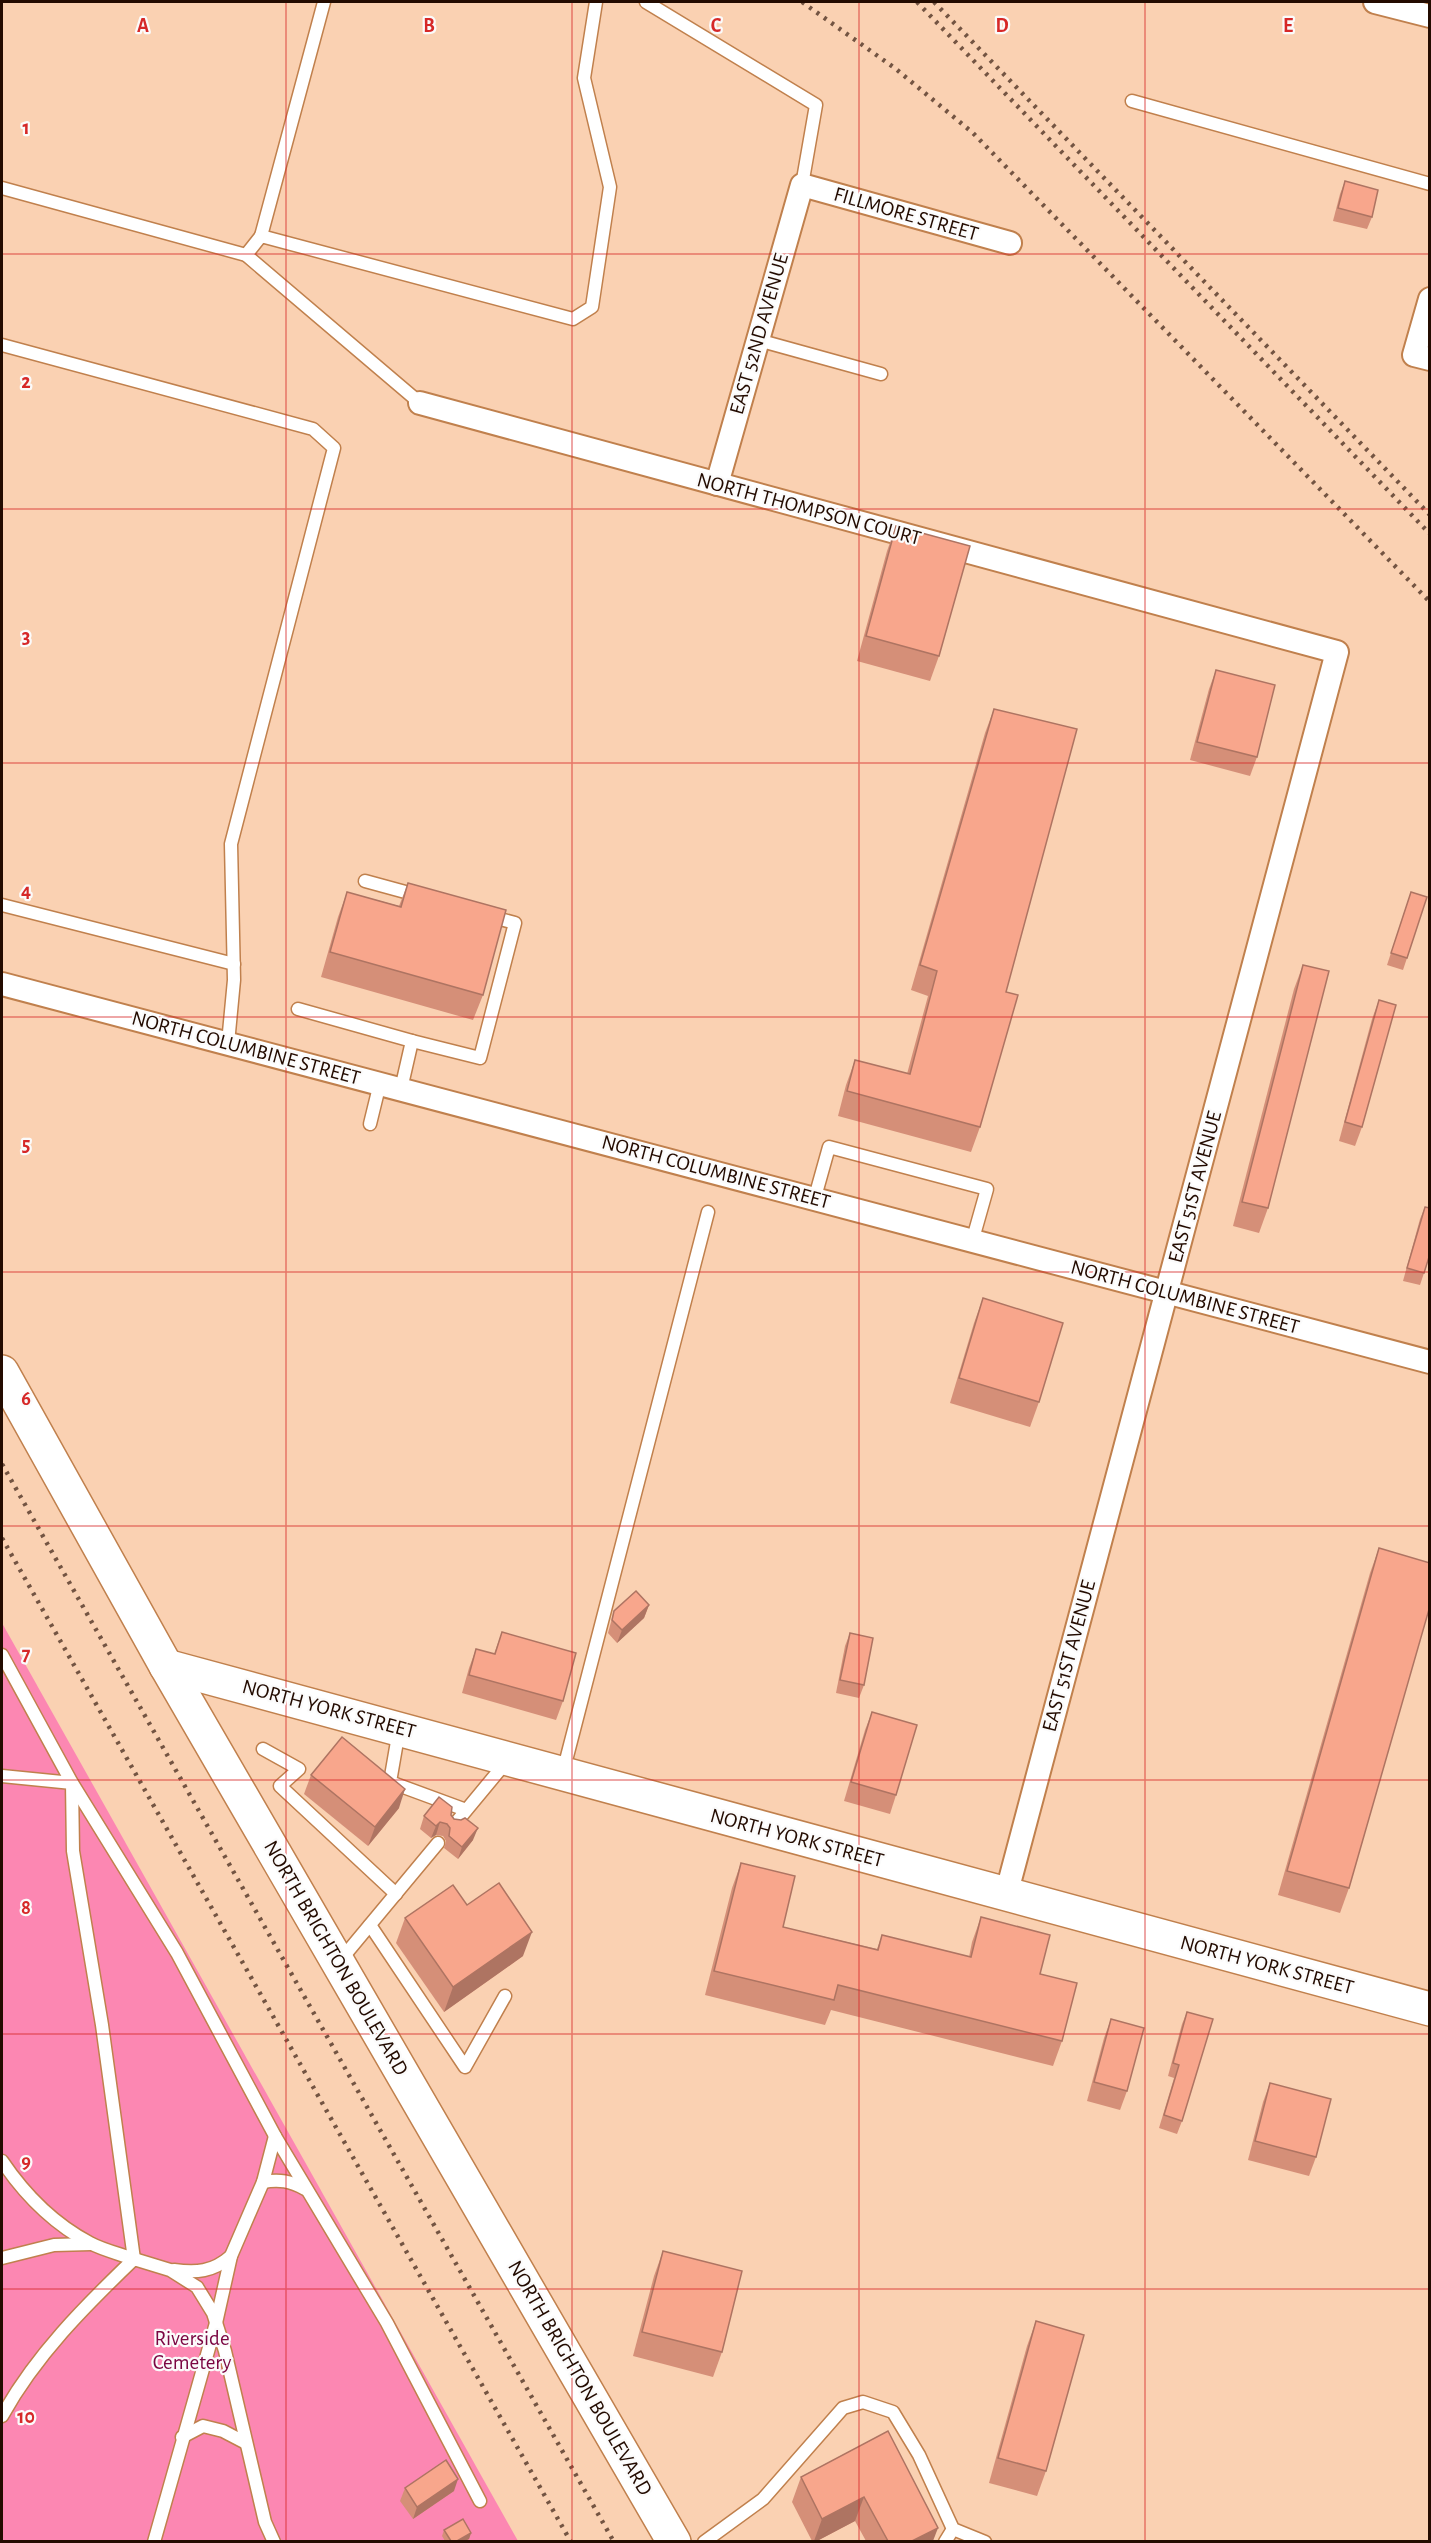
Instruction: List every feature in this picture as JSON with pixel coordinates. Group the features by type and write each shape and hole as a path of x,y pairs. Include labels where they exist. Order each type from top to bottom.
{"main road":[{"name":"NORTH BRIGHTON BOULEVARD","path":"2,1372 166,1666 674,2541"},
{"name":"NORTH YORK STREET","path":"166,1666 1430,2009"}],"street":[{"path":"1375,2 1430,16"},
{"name":"FILLMORE STREET","path":"802,186 1010,243"},
{"name":"EAST 52ND AVENUE","path":"717,483 802,186"},
{"path":"1422,357 1430,299"},
{"name":"NORTH THOMPSON COURT","path":"420,403 1337,652"},
{"name":"EAST 51ST AVENUE","path":"1006,1895 1337,652"},
{"name":"NORTH COLUMBINE STREET","path":"2,984 815,1197 972,1242 1430,1362"}],"lane":[{"path":"246,255 261,236 324,2"},
{"path":"261,236 573,320 592,307 610,187 584,78 596,2"},
{"path":"646,2 816,105 802,186"},
{"path":"1132,101 1430,184"},
{"path":"2,188 246,255 420,403"},
{"path":"758,340 881,374"},
{"path":"2,345 313,429 334,448 231,844 234,964 228,1043"},
{"path":"365,881 434,900"},
{"path":"2,905 234,964"},
{"path":"298,1009 480,1058 515,923 480,913"},
{"path":"370,1124 412,1041"},
{"path":"815,1197 829,1147 987,1189 972,1242"},
{"path":"563,1773 708,1212"},
{"path":"2,1658 72,1783 177,1953 275,2136 387,2323 480,2501"},
{"path":"400,1729 390,1782 466,1810"},
{"path":"263,1749 299,1769 280,1786 396,1894"},
{"path":"454,1825 509,1759"},
{"path":"2,1776 72,1783"},
{"path":"72,1783 73,1851 102,2025 134,2259"},
{"path":"339,1963 438,1843"},
{"path":"370,1925 465,2067 505,1996"},
{"path":"154,2541 216,2323 231,2256 263,2182 275,2136"},
{"path":"2,2161 35,2202 58,2223 91,2244 170,2270 198,2273 220,2266 231,2256"},
{"path":"263,2182 276,2180 293,2182 307,2190"},
{"path":"2,2258 54,2245 91,2244"},
{"path":"2,2416 31,2370 56,2337 134,2259"},
{"path":"170,2270 197,2288 216,2323 265,2522 274,2541"},
{"path":"704,2541 763,2499 843,2408 863,2402 893,2412 919,2455 953,2529 985,2541"},
{"path":"182,2437 203,2426 223,2431 246,2443"},
{"path":"945,2541 953,2529"}],"green space":[{"name":"Riverside Cemetery","path":"2,1623 518,2541 2,2541"}],"building":[{"path":"1345,181 1378,190 1372,217 1338,208"},
{"path":"896,526 970,546 939,656 866,636"},
{"path":"1216,670 1275,685 1257,757 1197,742"},
{"path":"994,709 1077,729 1006,992 1018,995 980,1127 847,1091 855,1060 910,1074 937,971 920,965"},
{"path":"408,883 506,910 483,995 330,952 347,892 401,907"},
{"path":"1411,892 1427,897 1407,958 1391,953"},
{"path":"1303,965 1329,971 1268,1208 1242,1202"},
{"path":"1379,1000 1396,1005 1362,1127 1345,1122"},
{"path":"1425,1207 1430,1208 1430,1254 1424,1273 1407,1268"},
{"path":"983,1298 1063,1323 1039,1402 959,1378"},
{"path":"1379,1548 1430,1563 1430,1606 1349,1888 1287,1871"},
{"path":"636,1591 649,1605 622,1630 612,1620 614,1611"},
{"path":"502,1632 576,1653 563,1701 469,1675 476,1649 495,1654"},
{"path":"850,1633 873,1638 864,1685 840,1680"},
{"path":"872,1712 917,1725 896,1795 851,1782"},
{"path":"342,1737 405,1789 375,1827 311,1775"},
{"path":"439,1797 452,1807 451,1815 454,1819 465,1818 478,1828 462,1847 449,1836 450,1828 447,1824 440,1822 436,1826 424,1816"},
{"path":"741,1863 795,1876 783,1927 878,1950 882,1935 971,1957 981,1917 1050,1935 1040,1974 1077,1983 1062,2041 838,1985 834,2000 714,1971"},
{"path":"499,1883 532,1932 453,1987 405,1918 453,1885 467,1905"},
{"path":"1187,2012 1213,2019 1182,2121 1164,2115 1179,2065 1173,2063"},
{"path":"1111,2019 1144,2028 1127,2091 1094,2082"},
{"path":"1270,2083 1331,2099 1316,2157 1255,2141"},
{"path":"663,2251 742,2271 722,2352 642,2332"},
{"path":"1036,2321 1084,2335 1046,2471 998,2458"},
{"path":"888,2431 938,2528 912,2541 888,2541 864,2497 822,2519 801,2477"},
{"path":"446,2460 458,2479 417,2507 405,2488"},
{"path":"463,2519 471,2533 457,2541 451,2541 444,2530"}],"railway":[{"path":"802,2 896,69 973,133 1430,602"},
{"path":"917,2 1430,534"},
{"path":"934,2 1430,515"},
{"path":"2,1464 614,2542"},
{"path":"2,1538 571,2542"}]}
